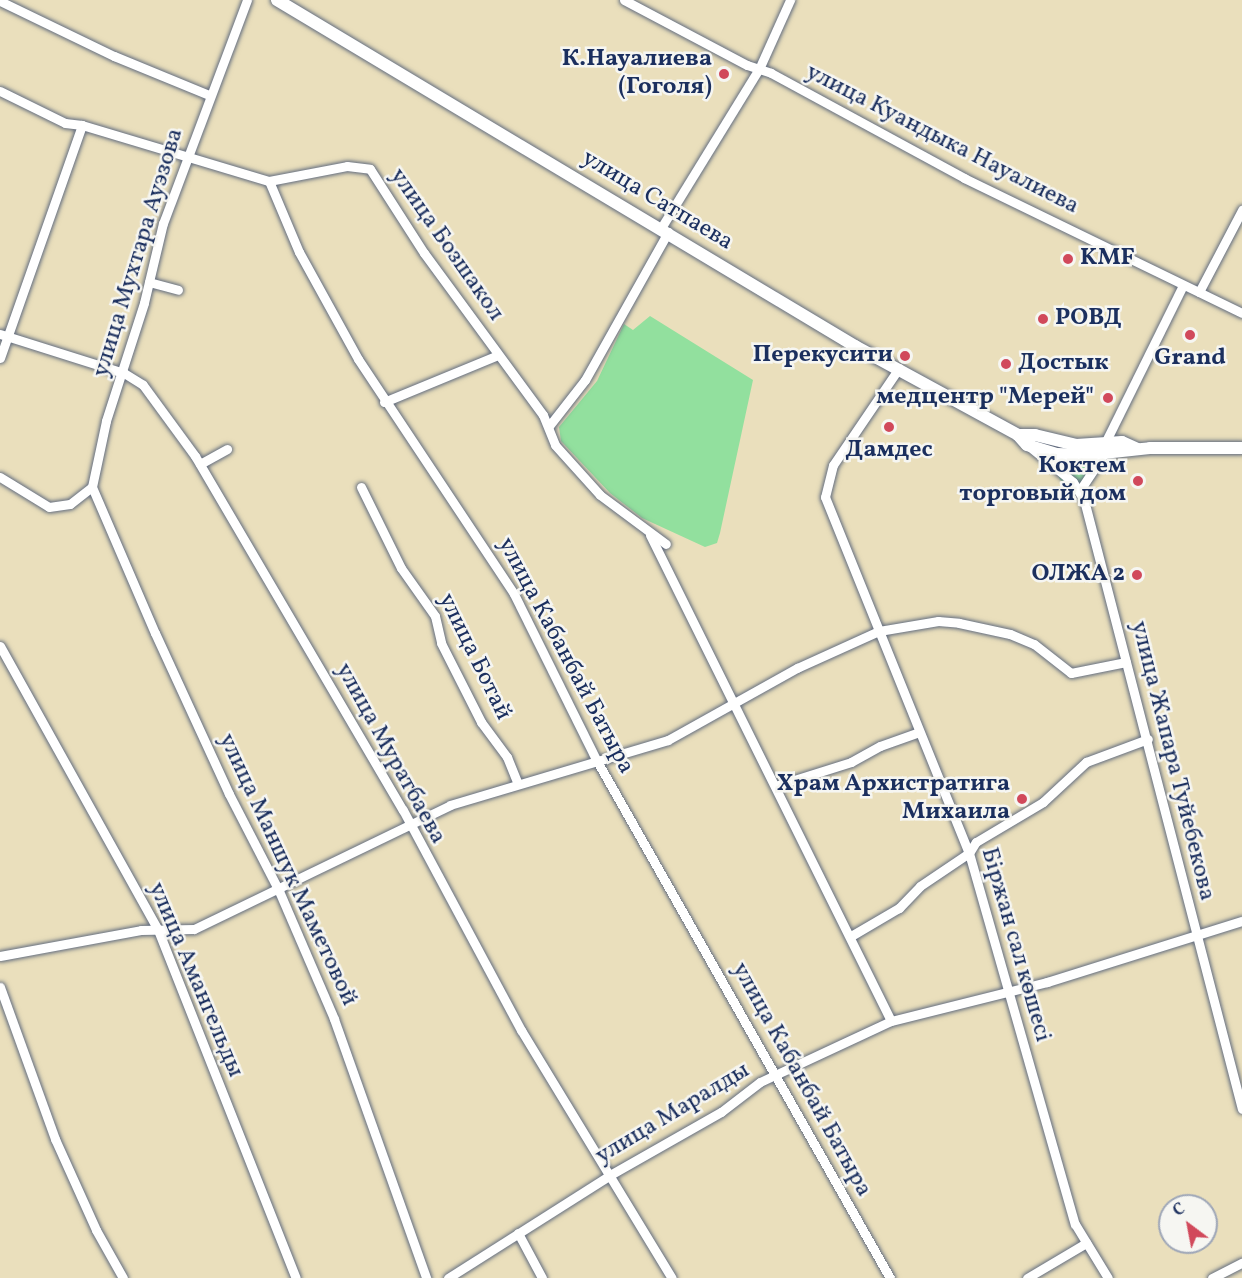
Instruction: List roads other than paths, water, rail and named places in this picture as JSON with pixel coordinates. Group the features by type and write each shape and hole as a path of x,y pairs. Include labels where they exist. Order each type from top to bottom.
{"street":[{"path":"0,0 114,56 209,95"},
{"name":"улица Мухтара Ауэзова","path":"92,487 106,421 124,373 186,156 247,0"},
{"name":"улица Сатпаева","path":"277,0 899,368 1018,435 1027,446 1057,454 1104,450 1242,448"},
{"name":"улица Куандыка Науалиева","path":"624,0 964,178 1242,313"},
{"path":"549,426 585,380 664,230 759,69 790,0"},
{"path":"0,91 65,123 82,125 269,181"},
{"path":"0,358 4,335 82,125"},
{"name":"улица Бозшакол","path":"269,181 347,166 370,170 549,426 555,445 585,483 650,535 666,544"},
{"name":"улица Кабанбай Батыра","path":"269,181 299,252 384,402 514,594 597,761 890,1278"},
{"path":"1199,292 1242,210"},
{"path":"149,282 178,290"},
{"path":"1027,446 1080,490 1104,450 1183,285"},
{"name":"улица Муратбаева","path":"4,335 124,373 143,385 200,464 403,810 408,826 521,1030 672,1278"},
{"path":"384,402 498,355"},
{"name":"Біржан сал көшесі","path":"899,368 833,465 825,489 825,497 969,853 1075,1224 1108,1278"},
{"name":"улица Сатпаева","path":"1018,435 1035,435 1104,450"},
{"path":"200,464 227,449"},
{"path":"0,477 49,507 70,504 92,487"},
{"name":"улица Маншук Маметовой","path":"92,487 228,794 279,891 342,1040 426,1278"},
{"name":"улица Ботай","path":"361,487 401,568 435,616 441,643 481,722 507,757 517,782"},
{"name":"улица Жапара Туйебекова","path":"1080,490 1148,739 1242,1108"},
{"path":"650,535 851,936 891,1022"},
{"path":"0,956 141,930 194,929 279,891 450,805 517,782 651,748 842,645 879,631 938,621 959,623 1010,634 1034,644 1071,673 1126,662"},
{"name":"улица Амангельды","path":"0,646 158,930 296,1278"},
{"path":"775,786 851,762 919,732"},
{"path":"851,936 899,908 920,886 969,853 976,842 1058,790 1086,762 1148,739"},
{"name":"улица Маралды","path":"448,1278 610,1174 711,1118 775,1076 891,1022 1008,992 1196,933 1242,921"},
{"path":"0,987 55,1139 96,1230 123,1278"},
{"path":"518,1233 542,1278"},
{"path":"1027,1278 1086,1243"},
{"path":"1212,1278 1242,1263"}],"place":[{"name":"К.Науалиева (Гоголя)","path":"724,74"},
{"name":"KMF","path":"1068,259"},
{"name":"РОВД","path":"1043,319"},
{"name":"Grand","path":"1190,335"},
{"name":"Перекусити","path":"905,356"},
{"name":"Достык","path":"1006,364"},
{"name":"медцентр \"Мерей\"","path":"1108,398"},
{"name":"Дамдес","path":"889,427"},
{"name":"Коктем торговый дом","path":"1138,481"},
{"name":"ОЛЖА 2","path":"1137,575"},
{"name":"Храм Архистратига Михаила","path":"1022,799"}]}
